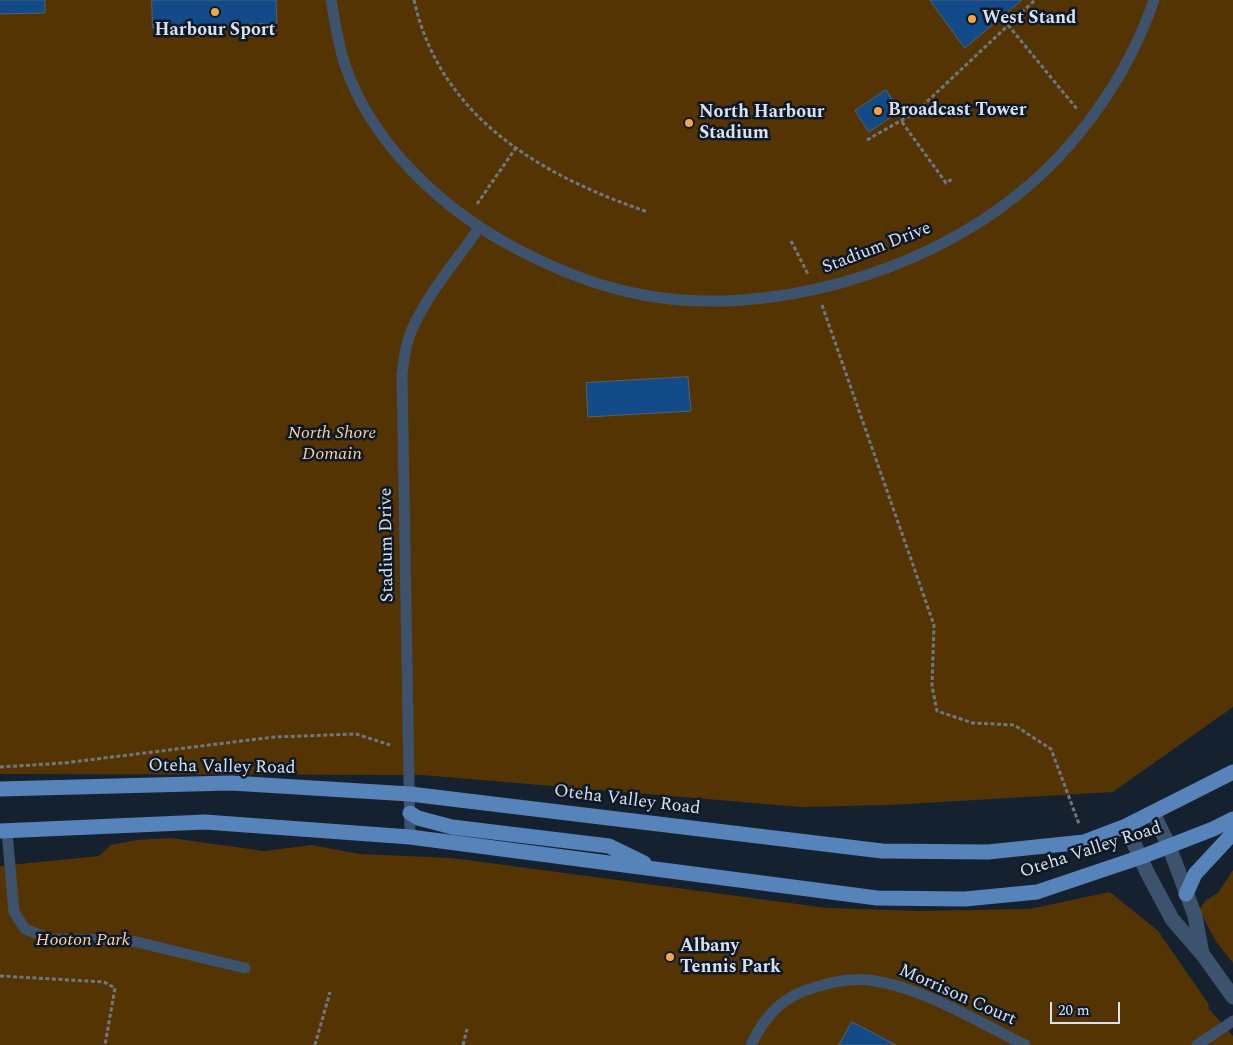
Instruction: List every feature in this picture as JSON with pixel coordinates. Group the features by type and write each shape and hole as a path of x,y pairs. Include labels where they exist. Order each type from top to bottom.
{"main road":[{"name":"Oteha Valley Road","path":"0,789 231,783 410,794 882,851 988,852 1084,842 1126,826 1233,772"},
{"path":"410,813 418,818 452,828 609,846 656,869"},
{"name":"Oteha Valley Road","path":"4,831 205,822 410,837 877,898 965,900 1037,892 1141,857 1233,818"},
{"path":"1186,894 1195,874 1233,833"}],"street":[{"path":"1153,813 1169,846 1195,916 1203,955"},
{"path":"1126,826 1172,919 1203,955 1233,997"}],"lane":[{"name":"Stadium Drive","path":"331,0 346,66 362,101 383,135 408,167 434,192 479,228 525,254 561,270 608,286 643,295 729,301 777,297 817,290 862,277 904,260 980,223 1018,195 1052,163 1088,123 1120,74 1146,23 1154,0"},
{"name":"Stadium Drive","path":"410,837 402,375 406,350 413,327 425,305 479,228"},
{"path":"4,831 14,912 25,929 50,939 128,940 245,968"},
{"name":"Morrison Court","path":"750,1045 760,1026 777,1005 801,991 834,982 866,980 897,986 1026,1045"},
{"path":"1197,1045 1233,1021"}],"path":[{"path":"414,0 418,16 438,64 478,116 515,149 568,181 613,201 648,212"},
{"path":"867,140 902,122 916,112 1034,0"},
{"path":"1008,24 1088,123"},
{"path":"902,122 946,184 952,179"},
{"path":"481,198 515,149"},
{"path":"791,242 817,290 934,625 932,686 938,711 974,722 1014,725 1051,749 1074,806 1084,842"},
{"path":"0,767 64,763 274,738 356,734 390,745"},
{"path":"0,976 104,982 115,988 105,1045"},
{"path":"316,1045 330,992"},
{"path":"462,1045 467,1029"}],"green space":[{"name":"North Shore Domain","path":"0,0 1233,0 1233,707 1113,792 889,805 801,807 422,775 0,774"},
{"name":"Albany Tennis Park","path":"171,838 264,851 312,845 359,854 452,858 827,908 918,911 1029,909 1110,892 1158,931 1208,1003 1209,1009 1233,1036 1233,1045 0,1045 0,866 99,856 111,845 136,840"},
{"path":"1233,870 1233,963 1217,943 1199,910 1206,900 1218,893"}],"building":[{"path":"0,0 45,0 45,13 0,14"},
{"name":"Harbour Sport","path":"152,0 276,0 277,23 153,28"},
{"name":"West Stand","path":"930,0 1022,0 965,48"},
{"name":"Broadcast Tower","path":"886,90 900,111 869,132 855,111"},
{"path":"688,377 691,411 588,417 586,383"},
{"path":"852,1022 896,1045 839,1045"}],"place":[{"name":"Harbour Sport","path":"215,12"},
{"name":"West Stand","path":"972,19"},
{"name":"Broadcast Tower","path":"878,111"},
{"name":"North Harbour Stadium","path":"689,123"},
{"name":"Albany Tennis Park","path":"670,957"}],"park label":[{"name":"Hooton Park","path":"83,941"}]}
